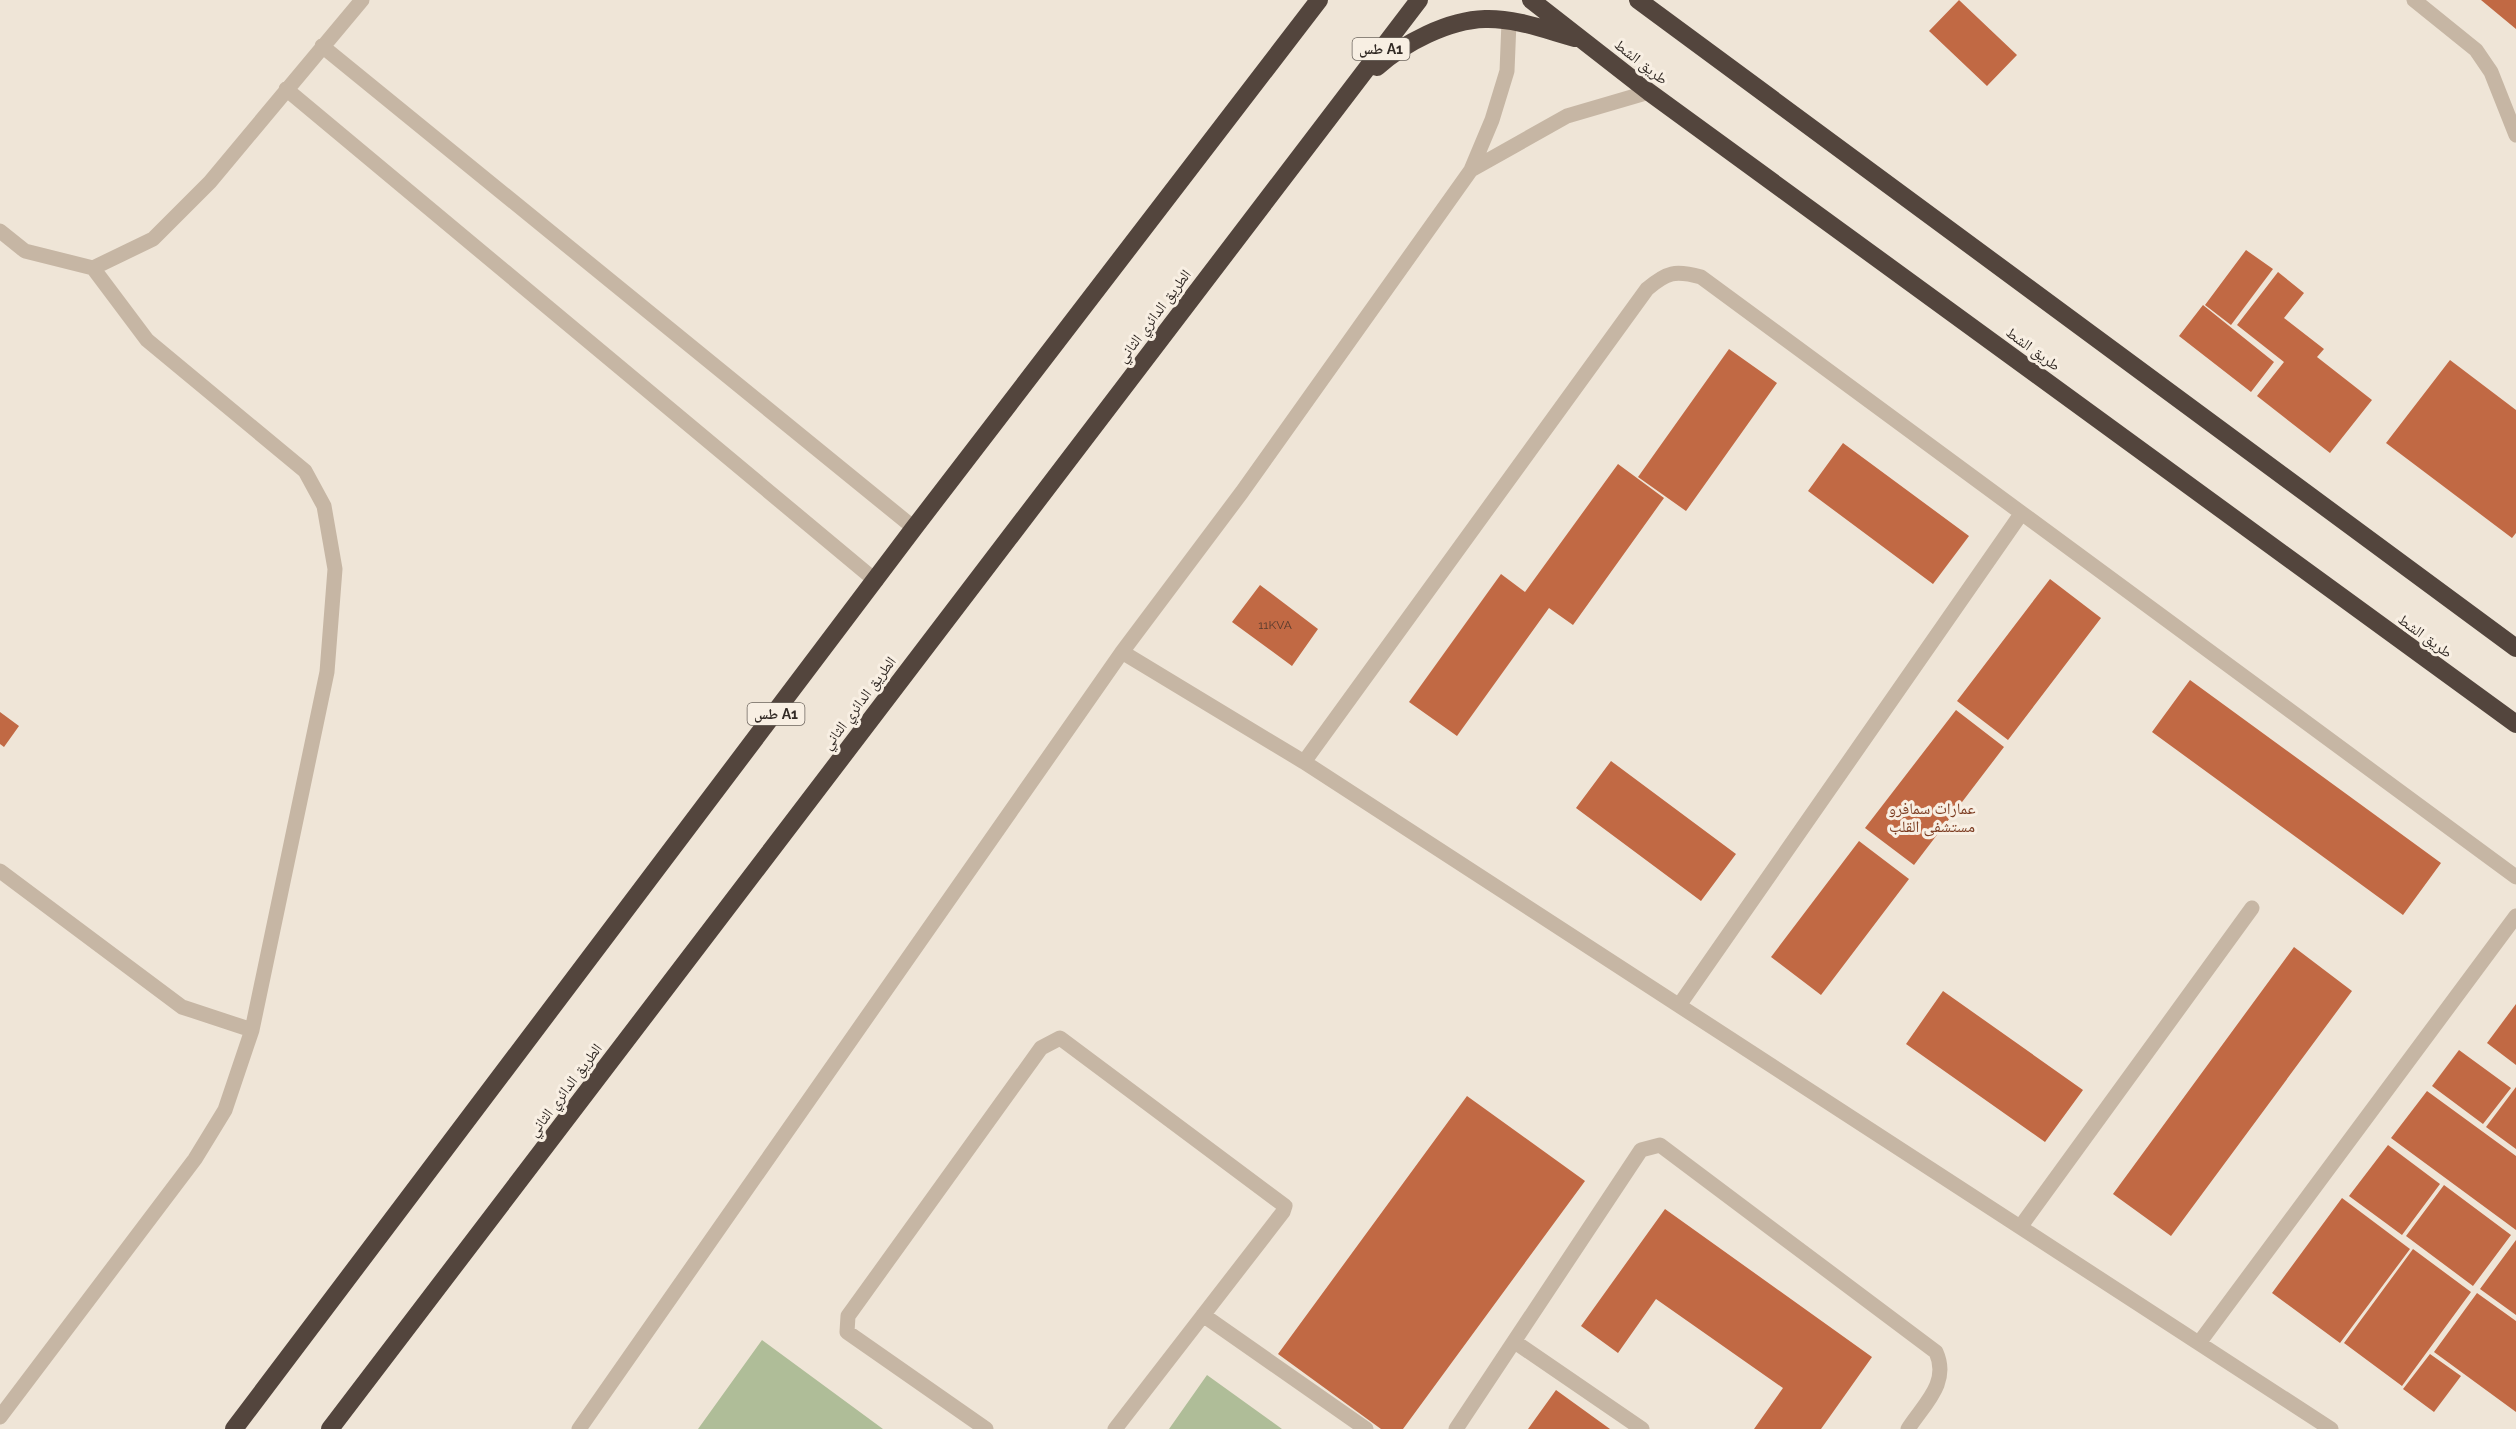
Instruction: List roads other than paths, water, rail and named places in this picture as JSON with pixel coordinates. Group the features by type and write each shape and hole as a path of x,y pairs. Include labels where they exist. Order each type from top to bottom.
{"highway":[{"name":"طس A1","path":"234,1429 914,528 1318,0"},
{"name":"الطريق الدائري الثاني","path":"330,1429 1342,98 1419,0"},
{"name":"طريق الشط","path":"1531,0 1649,92 2516,724"},
{"path":"1642,1 2516,648"},
{"path":"1342,98 1394,53 1437,30 1484,19 1525,24 1587,42"}],"street":[{"path":"93,268 153,239 210,182 362,0"},
{"path":"2414,0 2476,50 2491,72 2516,135"},
{"path":"579,1429 1122,652 1242,492 1471,170 1492,120 1507,71 1509,22"},
{"path":"322,46 914,528"},
{"path":"286,89 876,581"},
{"path":"1471,170 1567,116 1649,92"},
{"path":"0,231 25,251 93,268 147,340 304,471 324,506 335,569 327,672 252,1030 225,1110 195,1159 0,1417"},
{"path":"1304,762 1647,289 1662,277 1680,272 1701,277 2516,877"},
{"path":"1680,1004 2021,514"},
{"path":"1122,652 1304,762 1680,1004 2331,1429"},
{"path":"0,871 182,1007 252,1030"},
{"path":"2021,1226 2252,908"},
{"path":"2199,1343 2516,916"},
{"path":"986,1429 847,1332 846,1324 848,1316 1041,1048 1060,1038 1285,1206 1115,1429"},
{"path":"1456,1429 1641,1150 1660,1145 1936,1352 1940,1362 1941,1380 1908,1429"},
{"path":"1203,1315 1366,1429"},
{"path":"1515,1342 1642,1429"}],"district":[{"name":"عمارات سمافرو مستشفى القلب","path":"1932,817"}]}
